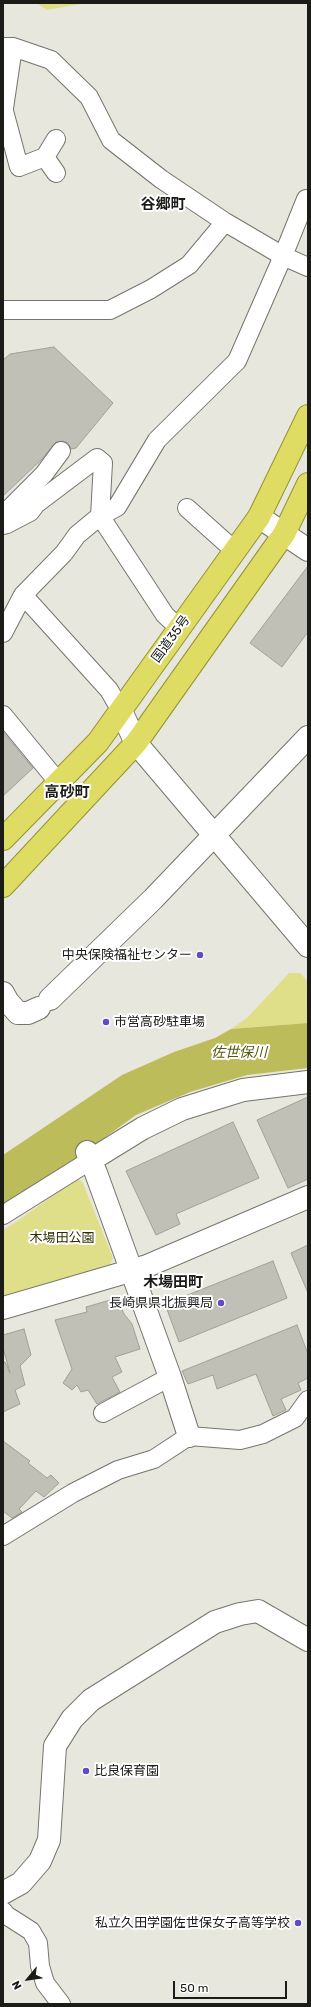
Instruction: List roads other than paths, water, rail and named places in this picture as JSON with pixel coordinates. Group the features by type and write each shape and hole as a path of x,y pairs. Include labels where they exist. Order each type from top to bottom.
{"highway":[{"name":"国道35号","path":"3,839 98,742 120,709 259,517 308,416"},
{"path":"3,886 136,743 284,534 308,484"}],"street":[{"path":"56,139 45,157 19,167 4,113 8,47 51,60 89,97 111,140 161,179 225,222 283,256 308,267"},
{"path":"45,157 56,173"},
{"path":"5,625 24,595 64,553 77,534 100,516 117,507 157,440 238,361 306,199"},
{"path":"3,310 110,310 151,289 188,265 225,222"},
{"path":"5,525 9,509 44,474 61,451"},
{"path":"5,525 30,512 36,504 97,458 104,463 100,516 165,615 179,628"},
{"path":"187,508 235,551"},
{"path":"259,517 308,550"},
{"path":"24,595 109,690 136,743 214,836 306,939"},
{"path":"3,715 59,783"},
{"path":"3,993 8,1002 18,1013 28,1012 44,1004 153,899 308,737"},
{"path":"3,1215 89,1156 182,1109 243,1090 308,1082"},
{"path":"89,1156 170,1377 189,1436"},
{"path":"3,1308 147,1266 308,1197"},
{"path":"103,1413 170,1377"},
{"path":"3,1536 73,1493 118,1470 154,1459 189,1436 240,1440 263,1434 295,1418 308,1400"},
{"path":"3,1893 21,1883 40,1861 49,1840 55,1746 72,1719 91,1700 215,1622 240,1614 258,1611 308,1640"},
{"path":"3,1911 31,1931 38,1943 40,1966 45,1984 61,2004"}],"water":[{"name":"佐世保川","path":"308,1023 308,1068 247,1075 190,1092 136,1115 64,1167 3,1206 3,1155 122,1075 174,1052 215,1038 231,1029"}],"place":[{"name":"中央保険福祉センター","path":"200,955"},
{"name":"市営高砂駐車場","path":"106,1022"},
{"name":"長崎県県北振興局","path":"221,1303"},
{"name":"比良保育園","path":"86,1771"},
{"name":"私立久田学園佐世保女子高等学校","path":"298,1923"}],"district":[{"name":"谷郷町","path":"163,205"},
{"name":"高砂町","path":"67,793"},
{"name":"木場田町","path":"173,1283"}],"park label":[{"name":"木場田公園","path":"62,1238"}]}
